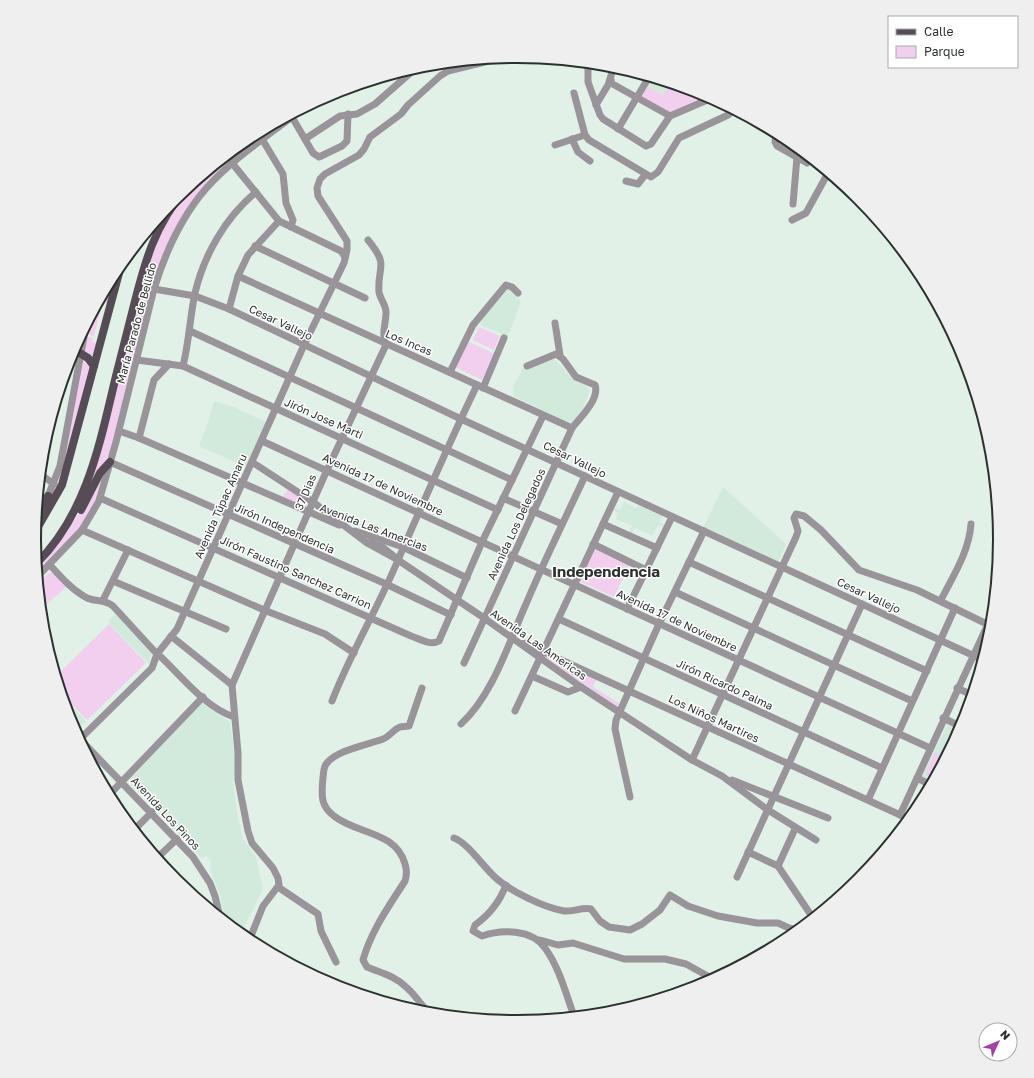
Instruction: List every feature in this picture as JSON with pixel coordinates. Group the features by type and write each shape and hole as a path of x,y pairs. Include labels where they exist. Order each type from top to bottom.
{"main road":[{"path":"52,546 83,494 91,472 146,257 165,219"},
{"path":"42,515 62,485 117,282"},
{"path":"80,352 93,357 98,353"},
{"path":"80,352 90,359 94,366"},
{"path":"42,558 81,510 100,473 110,462"},
{"path":"42,512 48,496"}],"street":[{"path":"345,258 347,241 341,229 318,196 317,188 320,179 331,170 359,154 364,149 370,137 401,114 408,105 448,71 470,66"},
{"path":"588,68 588,82 596,105 603,119 649,146 670,116 705,102"},
{"path":"609,82 612,72"},
{"path":"596,105 614,73"},
{"path":"305,139 336,118 348,114 356,114 375,104 407,76"},
{"path":"618,129 647,81"},
{"path":"609,82 670,116"},
{"path":"574,93 585,135 588,140 645,175 651,177 658,172 679,138 730,113"},
{"path":"293,119 313,153 319,157 342,146 347,141 348,114"},
{"name":"María Parado de Bellido","path":"42,572 82,530 100,498 119,431 154,289 160,269 183,221 205,190 232,163 275,129"},
{"path":"555,145 572,138 585,135"},
{"path":"572,138 578,152 590,161"},
{"path":"262,139 284,177 286,203 293,220 291,227"},
{"path":"775,139 777,146 797,157 804,159"},
{"path":"793,204 797,157"},
{"path":"232,163 278,221 341,251 345,258"},
{"path":"626,181 638,184 645,175"},
{"path":"792,220 806,213 826,177"},
{"path":"183,366 195,296 202,269 212,247 232,215 256,192"},
{"path":"229,309 238,276 245,260 255,246 278,221"},
{"path":"368,240 380,256 382,265 379,292 386,310 383,338 386,345"},
{"path":"255,246 365,298"},
{"name":"Avenida Túpac Amaru","path":"83,734 152,668 185,612 304,345 345,258"},
{"name":"Los Incas","path":"238,276 386,345 412,354 543,416 572,428"},
{"path":"450,372 473,325 506,285 512,287 518,293"},
{"name":"Cesar Vallejo","path":"154,289 195,296 229,309 460,419 527,448 618,492 978,658"},
{"path":"527,366 552,355 560,355 555,323"},
{"path":"190,331 448,449 512,480"},
{"path":"332,701 398,560 460,419 480,386 504,338"},
{"name":"37 Dias","path":"232,685 327,470 386,345"},
{"path":"48,496 54,484 64,449 80,352"},
{"name":"Avenida Los Delegados","path":"464,663 572,428 586,411 595,396 596,390 594,386 576,377 560,355"},
{"name":"Jirón Jose Marti","path":"137,360 183,366 498,510"},
{"path":"139,438 154,380 168,364"},
{"path":"451,615 482,542 543,416"},
{"name":"Avenida Las Amercias","path":"119,431 139,438 308,513 350,530 403,547 467,578"},
{"name":"Avenida 17 de Noviembre","path":"262,441 930,748"},
{"name":"Jirón Independencia","path":"110,462 386,584 451,615"},
{"name":"Avenida Las Americas","path":"252,462 313,502 367,543 398,560 511,637"},
{"path":"462,724 475,711 487,690 541,569 585,476"},
{"path":"45,478 54,484"},
{"path":"515,711 618,492"},
{"name":"Jirón Faustino Sanchez Carrion","path":"100,498 432,644 439,641 451,615"},
{"path":"503,498 562,524"},
{"path":"692,760 783,567 798,531 794,517 795,515 800,514 809,520 859,570 941,600 985,623"},
{"path":"627,609 672,517"},
{"path":"603,524 657,548"},
{"path":"941,600 968,544 971,524"},
{"path":"82,530 264,610 326,634 354,653"},
{"path":"630,797 615,728 619,712 643,658 704,531"},
{"path":"593,544 646,570"},
{"path":"103,600 128,550"},
{"path":"689,562 927,671"},
{"path":"50,565 77,592 97,601 103,600 113,606 159,655 203,697 226,714 234,717"},
{"path":"112,581 226,629"},
{"path":"675,592 912,701"},
{"path":"737,877 802,731 862,604"},
{"path":"868,800 955,608"},
{"name":"Jirón Ricardo Palma","path":"559,619 882,768"},
{"path":"900,815 972,655 983,635"},
{"path":"171,636 232,685 240,793 248,831 252,843 268,861 278,878 278,887 263,906 252,934"},
{"name":"Los Niños Martires","path":"511,637 541,655 708,726 904,817"},
{"name":"Avenida Las Americas","path":"541,655 581,687 692,760 722,776 795,829 816,840"},
{"path":"532,676 568,692 581,687"},
{"path":"422,688 409,726 399,727 386,738 344,753 330,760 326,764 324,770 321,792 321,798 333,816 386,840 396,848 402,857 407,873 405,881 376,927 367,945 363,960 367,967 397,979 422,1006"},
{"path":"957,688 968,693"},
{"path":"113,790 203,697"},
{"path":"944,718 956,724"},
{"name":"Avenida Los Pinos","path":"89,747 152,812 202,869 215,896 218,910"},
{"path":"722,776 773,798 828,818"},
{"path":"917,778 926,782"},
{"path":"137,827 152,812"},
{"path":"778,866 795,829"},
{"path":"454,838 469,850 497,880 548,906 565,911 591,909 600,921 609,926 630,930 642,924 660,910 670,895 688,906 718,916 757,923 778,923 791,928"},
{"path":"161,855 177,839"},
{"path":"748,852 778,866 810,914"},
{"path":"506,885 498,901 475,925 473,931 482,936 500,931 524,935 548,944 558,945 573,943 615,957 665,959 686,964 707,976"},
{"path":"278,887 318,914 321,931 336,962"},
{"path":"524,935 545,947 559,976 572,1012"}],"shaded area":[{"path":"650,82 668,87 663,95 647,86"},
{"path":"507,287 521,302 508,336 480,325 486,311"},
{"path":"552,357 575,380 588,387 590,391 582,410 573,423 569,423 514,396 513,387 523,368"},
{"path":"214,401 234,407 266,422 246,467 199,446"},
{"path":"723,487 786,544 778,564 703,528"},
{"path":"624,502 636,508 639,503 663,515 659,522 664,524 663,527 658,525 652,536 635,528 632,533 629,532 632,526 616,519 618,513 613,510 614,507 620,510"},
{"path":"115,614 152,652 149,664 108,622"},
{"path":"202,703 230,722 236,766 233,780 237,812 243,839 256,857 263,889 244,929 224,914 220,895 210,869 211,862 206,856 202,859 130,783 130,777"},
{"path":"71,706 86,721 80,727 77,721"},
{"path":"947,725 954,728 944,750 928,779 922,776"}],"green space":[{"path":"647,86 663,95 668,87 701,100 668,113 641,98"},
{"path":"274,130 204,190 160,269 115,442 89,493 84,495 147,258 172,211 180,202 227,161"},
{"path":"111,290 108,303 103,304"},
{"path":"101,308 94,336 87,334"},
{"path":"479,327 500,336 494,350 473,340"},
{"path":"86,336 93,338 92,342 100,344 94,356 81,353"},
{"path":"467,341 495,354 482,380 455,367"},
{"path":"81,354 92,363 62,485 49,496 58,476"},
{"path":"112,454 98,501 81,530 42,571 42,559 81,511"},
{"path":"288,489 308,503 305,510 281,500"},
{"path":"599,549 630,563 614,597 581,582 580,579 593,551"},
{"path":"49,573 54,573 66,587 46,605 45,601 43,578"},
{"path":"109,624 146,663 87,720 70,702 60,672"},
{"path":"544,653 597,678 593,687 619,703 618,707 542,656"},
{"path":"935,753 941,755 929,776 925,774"}],"district":[{"name":"Independencia","path":"606,571"}]}
